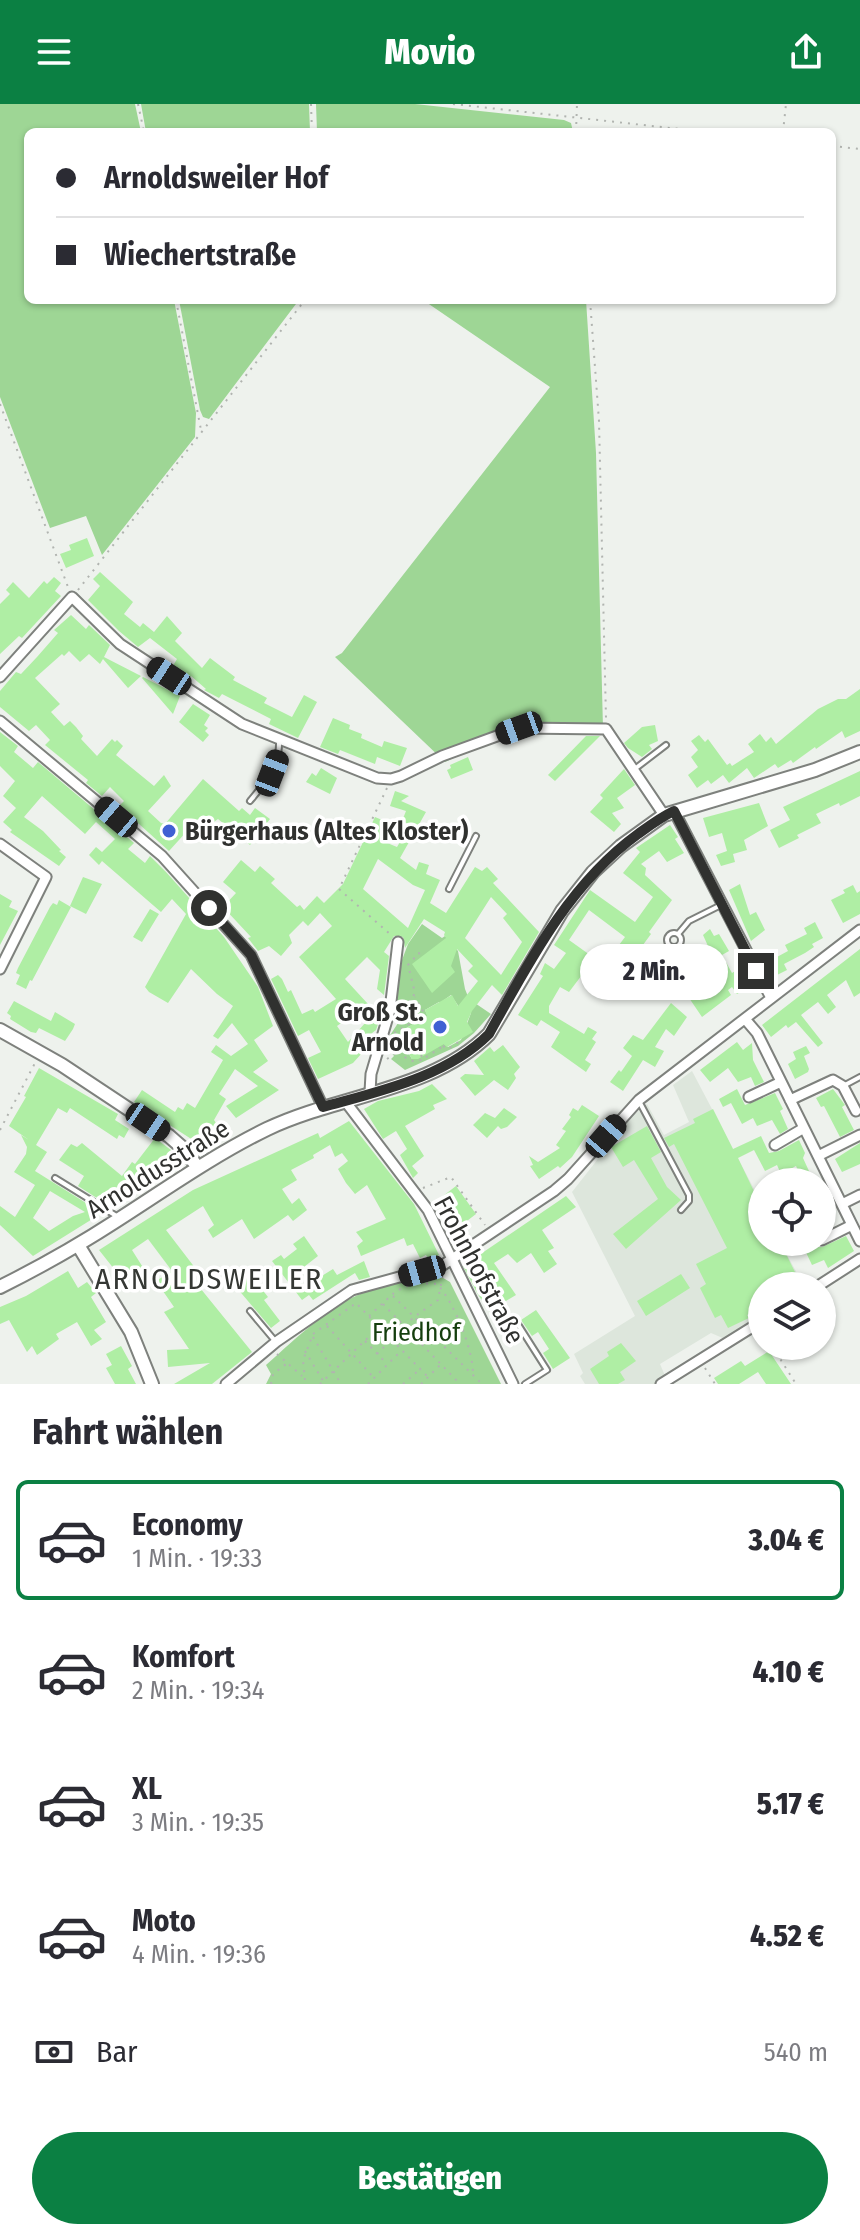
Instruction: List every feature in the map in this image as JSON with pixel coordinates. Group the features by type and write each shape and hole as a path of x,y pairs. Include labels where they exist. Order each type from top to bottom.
{"main road":[{"name":"Arnoldusstraße","path":"0,1287 78,1245 198,1168 266,1130 323,1107 431,1073 473,1050 489,1034 562,911 593,872 621,846 669,813 815,770 860,752"},
{"path":"0,1030 40,1052 169,1136 185,1150 198,1168"},
{"path":"78,1245 131,1332 152,1384"}],"street":[{"path":"0,677 72,597 120,644 242,724 377,778 391,779 442,756 519,728 606,729 669,813 771,998"},
{"path":"0,721 162,856 251,955 323,1107"},
{"path":"0,844 46,877 0,969"},
{"path":"226,1384 276,1342 352,1290 443,1265 568,1179 639,1100 860,930"},
{"path":"370,1092 371,1074 385,1029 398,942"},
{"path":"745,1019 757,1033 825,1168"},
{"path":"790,1100 833,1080 843,1086 856,1111"},
{"path":"749,1097 781,1082"},
{"name":"Frohnhofstraße","path":"345,1101 428,1210 513,1384"},
{"path":"775,1145 804,1128"},
{"path":"818,1156 860,1135"},
{"path":"836,1191 860,1241"},
{"path":"842,1204 860,1195"},
{"path":"836,1233 852,1225"},
{"path":"836,1274 860,1259"},
{"path":"661,1384 748,1330"}],"lane":[{"path":"250,801 272,773 278,757 279,739"},
{"path":"634,770 666,745"},
{"path":"449,889 476,836"},
{"path":"678,934 689,921 721,905"},
{"path":"843,1086 860,1077"},
{"path":"639,1100 689,1195 689,1201 681,1210"},
{"path":"55,1178 120,1219"},
{"path":"250,1311 276,1342"},
{"path":"514,1318 547,1370 525,1384"}],"path":[{"path":"138,104 143,128"},
{"path":"311,104 312,128"},
{"path":"453,104 672,128"},
{"path":"576,128 577,104"},
{"path":"783,128 786,104"},
{"path":"836,146 860,149"},
{"path":"177,304 202,432"},
{"path":"72,597 302,304"},
{"path":"590,304 599,421 606,729"},
{"path":"0,404 72,597"},
{"path":"391,779 339,889 398,942"},
{"path":"396,1034 426,1015 414,996 414,980 408,965 419,953 421,959"},
{"path":"397,1019 405,1004 414,996"},
{"path":"385,1029 396,1034 409,1062 413,1063 444,1046 448,1049 466,1038 463,1033"},
{"path":"393,1055 402,1049"},
{"path":"0,1130 40,1052"},
{"path":"413,1192 451,1177 491,1232"},
{"path":"377,1354 414,1317 438,1300 444,1279"},
{"path":"368,1316 404,1287 428,1282 437,1284 442,1288 469,1351 473,1376"},
{"path":"392,1295 482,1384"},
{"path":"306,1382 303,1360 312,1336 354,1304 428,1377"},
{"path":"382,1304 458,1383"},
{"path":"326,1325 374,1378"},
{"path":"305,1351 323,1383 379,1327"},
{"path":"312,1336 341,1384"},
{"path":"364,1340 387,1364"},
{"path":"368,1384 402,1350"},
{"path":"276,1353 306,1382"},
{"path":"700,1360 715,1384"},
{"path":"781,1360 796,1384"},
{"path":"271,1384 273,1374 287,1364"},
{"path":"421,1384 441,1364"},
{"path":"403,1384 420,1369"}],"shaded area":[{"path":"692,1071 748,1177 748,1256 788,1256 796,1272 748,1272 748,1325 725,1339 711,1333 660,1364 666,1378 656,1384 585,1384 574,1354 635,1316 572,1192 630,1118 647,1104 664,1135 689,1122 673,1085"}],"green space":[{"path":"0,104 135,104 140,128 24,128 24,304 175,304 196,413 195,437 102,555 86,516 50,528 0,397"},
{"path":"141,104 309,104 310,128 145,128"},
{"path":"316,104 415,104 564,120 571,123 572,128 317,128"},
{"path":"180,304 296,304 209,419 203,417"},
{"path":"429,304 586,304 596,453 603,728 519,728 445,762 335,657 342,653 550,387"},
{"path":"422,924 442,938 445,936 458,951 469,999 491,1014 458,1046 405,1070 391,1059 394,1056 391,1052 388,1054 387,1040 398,1023 394,1016 402,960 408,944","holes":["451,995 459,1007 471,1013 461,1040 448,1047 443,1043 412,1059 398,1036 428,1017 425,1010 439,1002 445,1003 444,1000"]},
{"name":"Friedhof","path":"438,1275 450,1282 501,1384 266,1384 271,1374 266,1365 345,1302 376,1288"}],"building":[{"path":"87,538 94,556 66,568 60,554 71,550 69,545"},
{"path":"100,572 133,602 124,614 140,627 143,623 154,632 167,616 182,633 175,641 202,668 210,658 235,677 233,680 267,698 264,703 292,717 304,695 317,702 298,738 269,724 271,719 222,694 219,698 204,690 191,676 189,680 171,669 177,659 150,638 138,647 88,600 100,586 93,579"},
{"path":"54,577 61,583 55,591 61,596 22,638 19,636 0,654 0,604 10,594 6,590 13,582 29,598 44,581 47,584"},
{"path":"71,615 86,629 89,625 110,645 104,657 141,676 128,688 103,659 100,664 89,654 80,662 69,651 35,678 60,704 51,712 64,726 70,721 97,756 112,739 117,740 123,746 116,755 154,786 164,775 171,786 148,811 161,823 165,824 203,779 239,811 242,808 250,815 255,808 270,819 250,845 218,819 207,827 198,819 169,851 119,806 124,801 110,787 102,796 86,783 88,780 45,745 50,740 36,725 29,731 0,707 0,691 16,672 21,674 37,657 58,633 54,630"},
{"path":"142,678 180,696 173,714"},
{"path":"860,689 860,731 845,738 842,731 793,763 791,760 778,768 775,764 754,778 747,768 729,783 723,775 711,784 708,780 697,788 688,775 698,767 691,757 698,750 691,741 699,735 705,742 708,739 727,765 730,763 732,766 754,752 748,744 760,734 766,742 771,737 776,744 818,709 838,699 846,699"},
{"path":"193,704 210,715 204,725 209,735 203,742 179,722"},
{"path":"333,718 350,725 349,729 362,734 361,738 382,747 384,741 407,748 400,766 377,757 375,764 340,750 338,754 320,747"},
{"path":"655,725 658,741 649,745 652,749 642,757 624,743 642,727"},
{"path":"0,732 18,746 14,752 33,768 38,762 134,843 128,849 145,863 150,856 224,937 258,987 273,1026 254,1040 268,1061 253,1072 279,1090 236,1118 226,1106 258,1086 235,1069 219,1094 226,1099 214,1120 220,1129 199,1144 134,1102 142,1090 175,1112 178,1107 183,1110 187,1103 195,1108 223,1060 211,1052 216,1045 231,1056 248,1044 232,1023 218,1039 213,1036 233,1006 191,969 168,1003 145,987 186,914 172,899 161,912 102,861 99,865 89,855 96,847 102,852 115,839 96,822 85,834 42,796 24,817 43,831 66,857 59,866 10,832 12,830 3,822 16,808 3,796 15,781 0,766"},
{"path":"586,736 600,736 555,781 548,775"},
{"path":"468,757 473,770 451,779 447,770 451,768 450,765"},
{"path":"321,768 337,778 330,794 306,782 312,773 316,776"},
{"path":"624,769 635,785 617,798 624,808 612,813 621,824 614,832 590,812 603,798 600,795"},
{"path":"860,771 860,796 816,814 821,823 779,848 770,830 790,820 783,807"},
{"path":"395,791 409,796 401,801 426,812 400,858 416,870 419,862 429,865 426,874 440,880 430,903 446,913 475,867 482,871 487,867 498,879 493,883 539,932 502,995 492,985 472,1011 467,1022 473,1032 418,1059 412,1059 398,1036 401,1031 427,1016 425,1010 452,995 458,1006 478,981 468,971 473,966 457,949 451,966 455,972 432,993 412,964 446,938 445,932 424,919 405,948 403,937 394,936 384,952 389,956 384,995 377,989 380,970 367,957 345,979 368,1004 337,1026 348,1042 375,1012 380,1018 376,1030 367,1037 372,1042 353,1063 318,1079 308,1058 321,1052 309,1030 298,1036 271,979 278,975 282,979 302,1014 313,1009 315,1012 336,999 299,957 332,926 320,913 308,926 303,921 289,935 292,943 281,956 269,946 258,951 248,938 251,937 223,907 236,893 223,882 241,860 255,872 260,866 275,879 271,883 297,907 300,905 304,910 317,896 324,903 343,884 375,817 387,822 380,840 397,847 410,825 402,821 406,811 390,806","holes":["378,859 413,885 425,890 408,928 363,889","491,897 507,914 503,918 522,942 501,975 465,938"]},
{"path":"759,803 768,826 744,840 747,850 733,854 735,862 721,866 716,855 727,851 722,833 709,837 703,818"},
{"path":"670,825 684,853 667,862 659,851 641,864 646,868 645,875 672,900 612,987 604,981 602,984 585,971 569,992 560,987 549,1006 549,1013 584,1034 588,1027 597,1032 592,1039 596,1042 585,1060 591,1064 586,1072 551,1047 560,1032 541,1020 537,1026 518,1015 543,976 540,974 545,963 554,969 566,953 554,945 590,890 635,922 653,897 623,873 640,852 636,848","holes":["589,910 625,937 604,965 569,940"]},
{"path":"83,877 102,884 86,914 70,906"},
{"path":"740,884 750,915 756,912 765,930 751,941 729,890"},
{"path":"853,885 857,893 860,891 860,914 843,923 831,900"},
{"path":"0,894 12,901 9,907 18,911 0,945"},
{"path":"59,900 71,907 26,989 16,984 20,975 16,973 50,907 53,903 57,905"},
{"path":"150,909 159,914 142,942 133,937"},
{"path":"815,922 823,938 812,944 814,947 805,953 784,964 787,970 771,978 764,964 788,951 785,945 807,934 804,928"},
{"path":"710,929 714,936 719,934 729,951 722,955 732,973 738,969 749,987 737,994 732,987 728,990 731,995 702,1017 685,992 717,966 703,935"},
{"path":"860,949 860,993 854,997 846,980 827,995 836,1007 828,1014 818,1002 801,1015 823,1043 818,1047 796,1022 788,1028 786,1025 771,1037 762,1025"},
{"path":"14,1001 51,1021 55,1012 75,1024 73,1029 65,1041 39,1028 36,1033 31,1032 10,1019 7,1013"},
{"path":"671,1003 687,1017 674,1036 666,1029 655,1047 664,1051 655,1067 643,1060 623,1091 610,1082 632,1056 623,1048 633,1035 643,1040"},
{"path":"737,1042 743,1050 752,1043 753,1060 764,1082 755,1086 751,1077 738,1082 728,1068 710,1082 700,1070"},
{"path":"503,1045 520,1067 514,1074 516,1078 508,1090 494,1080 475,1096 460,1078 465,1074 484,1075 474,1061 490,1047 494,1052"},
{"path":"806,1046 810,1053 804,1056 808,1072 795,1079 788,1064 796,1059 793,1052"},
{"path":"39,1068 118,1114 115,1120 129,1129 124,1138 119,1135 117,1139 70,1108 67,1113 58,1108 36,1145 47,1152 35,1171 102,1213 33,1256 0,1225 0,1206 15,1217 35,1185 14,1172 26,1154 27,1147 21,1135 29,1140 9,1126","holes":["50,1191 85,1212 49,1231 33,1218"]},
{"path":"432,1084 447,1099 433,1105 435,1109 405,1126 424,1156 412,1166 418,1173 413,1178 400,1155 407,1149 396,1131 383,1139 364,1109 378,1101 419,1091"},
{"path":"737,1089 745,1105 775,1093 788,1129 780,1134 772,1120 757,1126 753,1118 742,1124 731,1103 723,1107 719,1099"},
{"path":"833,1089 845,1105 842,1107 854,1130 840,1137 824,1106 821,1107 816,1098"},
{"path":"582,1105 599,1116 572,1157 560,1168 558,1166 539,1179 530,1166 533,1165 529,1156 538,1162 560,1148 556,1145 566,1131 562,1129 571,1117 569,1115 573,1108 578,1111"},
{"path":"504,1108 517,1117 507,1127 501,1129 498,1126 487,1138 473,1125 485,1113 495,1118"},
{"path":"713,1109 733,1149 761,1136 769,1153 799,1140 808,1168 778,1168 777,1165 763,1168 754,1150 738,1158 748,1179 748,1256 787,1256 795,1272 748,1272 748,1318 728,1328 721,1315 715,1318 700,1288 706,1284 696,1264 727,1248 674,1144 669,1147 664,1138 695,1123 693,1119"},
{"path":"349,1121 414,1204 439,1255 429,1260 426,1255 420,1258 413,1244 407,1246 404,1238 361,1256 357,1246 363,1241 356,1232 386,1219 367,1185 355,1194 346,1183 338,1169 348,1161 342,1153 335,1157 330,1145 291,1170 297,1180 282,1189 292,1204 299,1198 307,1210 293,1221 288,1215 254,1239 242,1219 213,1238 208,1230 214,1225 203,1206 166,1230 199,1273 192,1278 252,1352 212,1384 174,1384 210,1363 168,1367 167,1350 189,1349 164,1312 174,1307 156,1281 172,1271 148,1239 132,1250 149,1277 136,1285 130,1275 122,1279 99,1250 193,1190 318,1133 320,1138"},
{"path":"647,1126 661,1152 651,1158 667,1187 681,1200 626,1249 613,1234 658,1199 634,1160 623,1167 611,1147"},
{"path":"155,1138 171,1150 154,1174 152,1172 145,1182 111,1207 78,1186 84,1176 59,1160 71,1144 77,1147 82,1143 122,1176"},
{"path":"860,1143 860,1164 842,1172 835,1159"},
{"path":"456,1186 476,1214 463,1224 443,1196"},
{"path":"566,1196 576,1207 542,1230 554,1248 548,1251 557,1264 544,1273 531,1253 517,1263 508,1254 494,1263 516,1295 501,1304 504,1310 493,1317 463,1266"},
{"path":"304,1236 318,1256 295,1274 304,1287 333,1269 337,1275 364,1261 370,1277 359,1280 355,1273 313,1300 309,1295 302,1300 272,1261 281,1255 284,1259 297,1249 293,1244"},
{"path":"846,1236 854,1251 828,1268 824,1260 812,1265 808,1256 836,1256 836,1241"},
{"path":"247,1270 268,1297 264,1300 280,1321 271,1328 231,1281"},
{"path":"68,1271 78,1288 87,1282 96,1293 91,1297 106,1322 94,1330 102,1339 91,1346 77,1322 56,1334 59,1339 37,1355 32,1346 27,1352 9,1320 0,1324 0,1307 26,1296"},
{"path":"681,1274 690,1288 646,1316 637,1301"},
{"path":"536,1310 570,1358 553,1369 543,1353 549,1349 538,1332 532,1336 521,1320"},
{"path":"621,1343 636,1361 620,1372 625,1380 618,1384 599,1384 590,1369"},
{"path":"121,1346 132,1366 128,1369 136,1384 115,1384 106,1368 112,1365 106,1354"},
{"path":"755,1360 775,1360 791,1384 766,1384 758,1372 739,1384 718,1384 714,1378 741,1361 745,1366"}],"place":[{"name":"Bürgerhaus (Altes Kloster)","path":"169,831"},
{"name":"Groß St. Arnold","path":"440,1027"}],"district":[{"name":"ARNOLDSWEILER","path":"209,1279"}],"route":[{"path":"209,908 251,955 323,1107 431,1073 473,1050 489,1034 562,911 593,872 621,846 674,811 756,971"}]}
